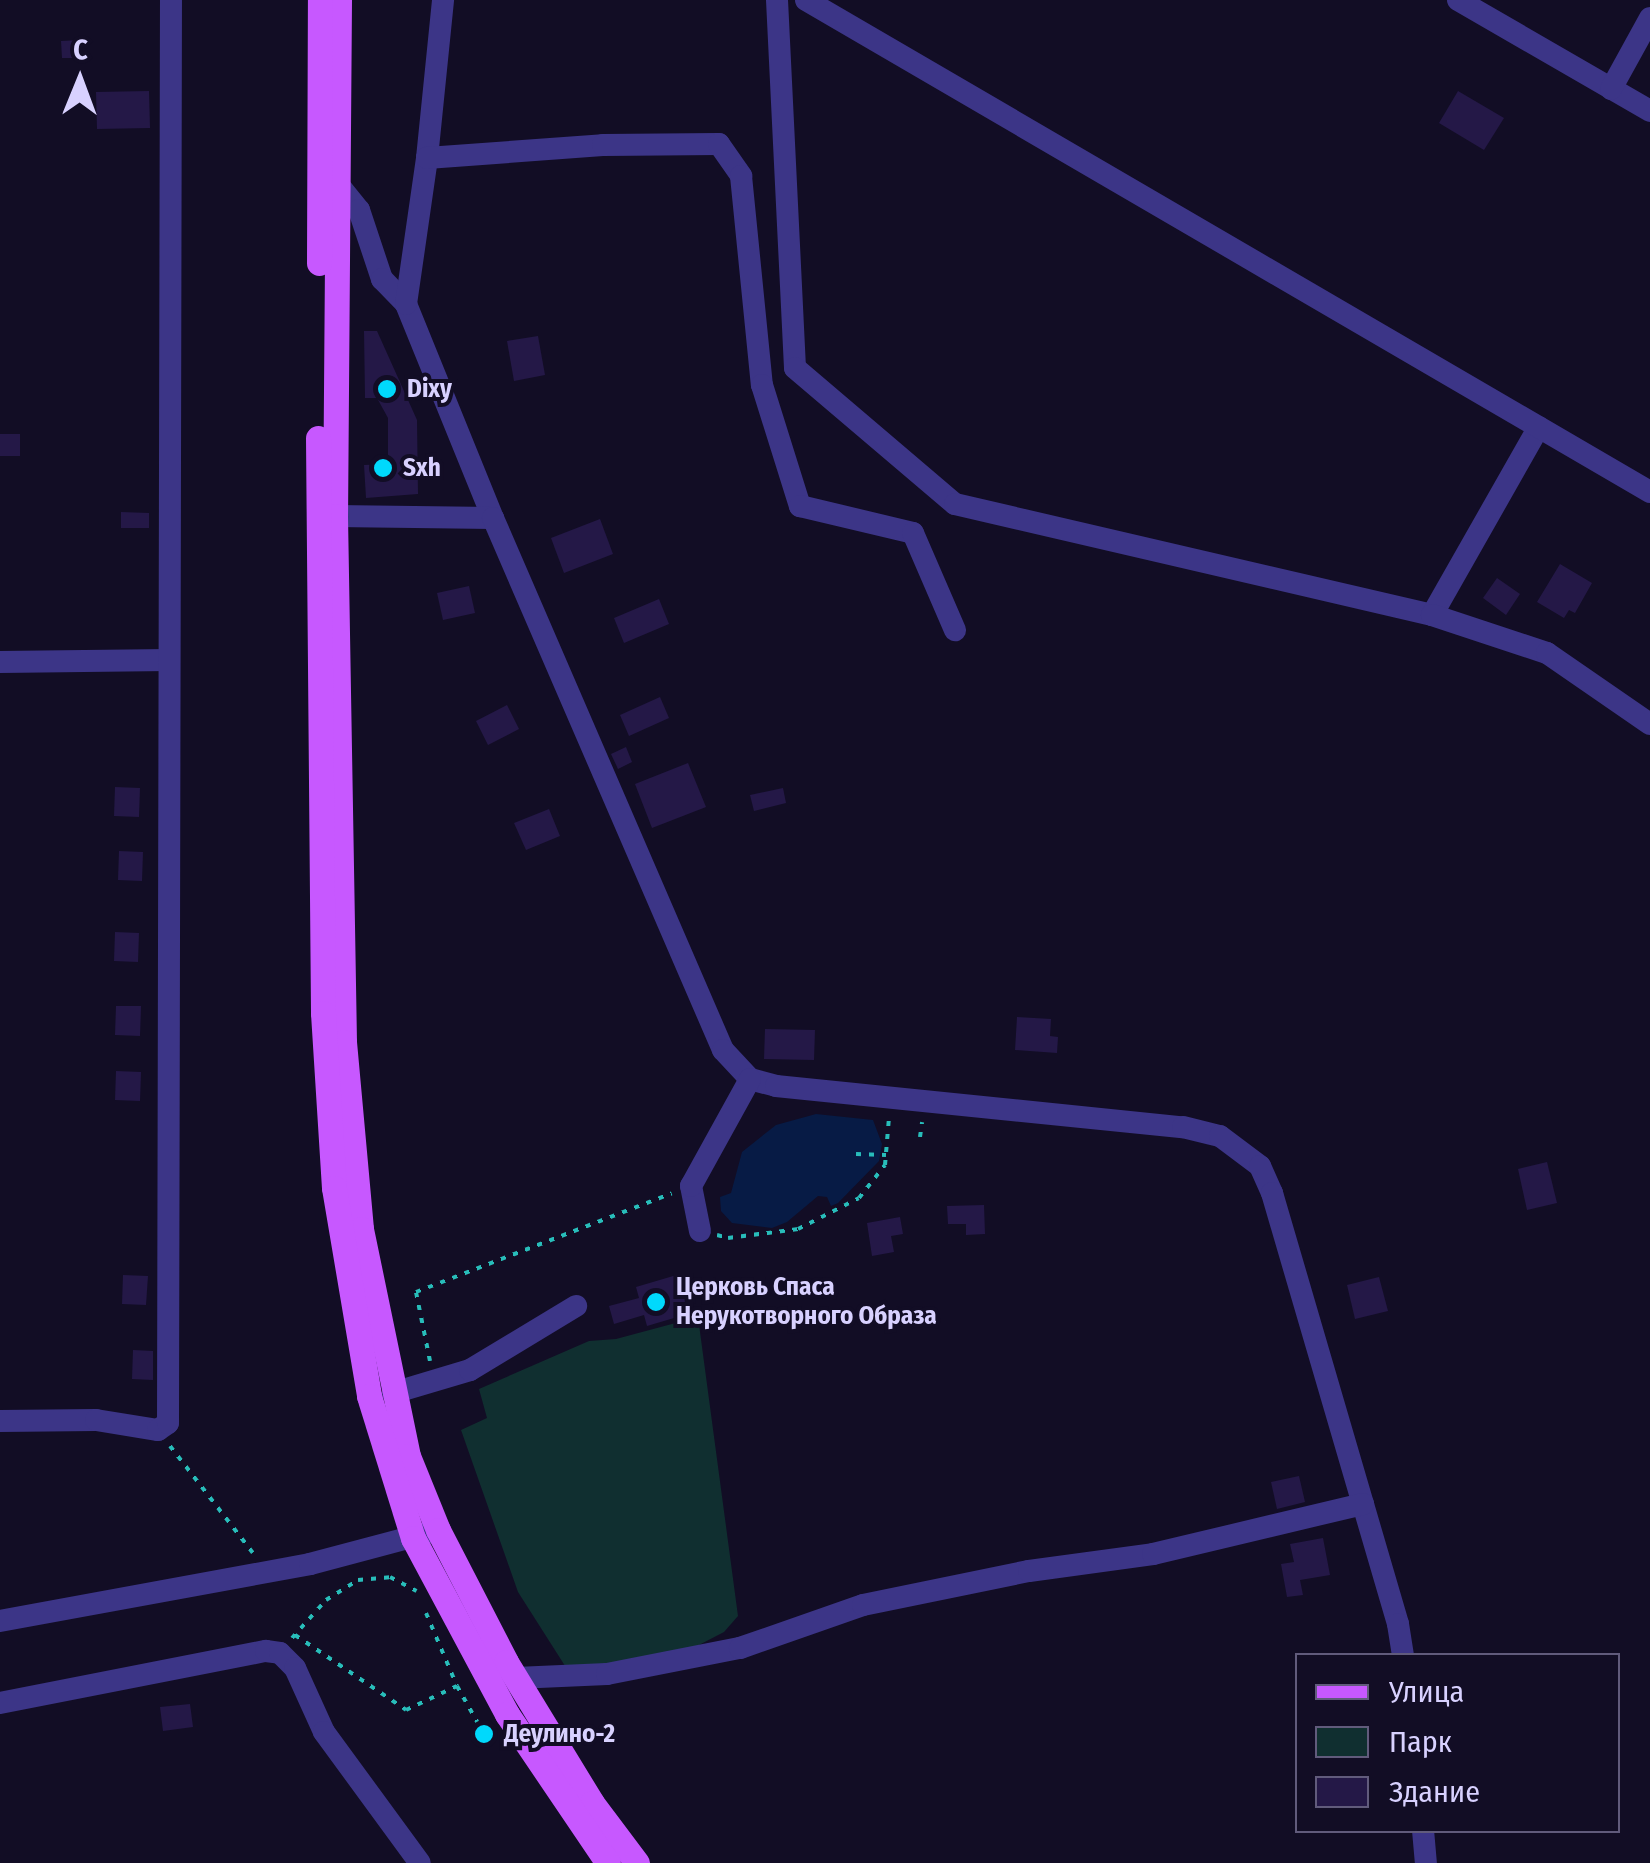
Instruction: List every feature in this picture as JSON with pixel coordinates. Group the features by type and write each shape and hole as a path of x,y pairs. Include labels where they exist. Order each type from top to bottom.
{"main road":[{"path":"320,0 328,177 348,1113 361,1228 408,1456 438,1530 516,1678 592,1803 637,1863"},
{"path":"338,0 328,177 322,896 334,1188 369,1396 413,1538 507,1714 608,1863"}],"street":[{"path":"0,1421 96,1420 158,1430 168,1423 171,0"},
{"path":"406,304 427,158 443,0"},
{"path":"777,0 795,368 955,504 1432,615 1548,653 1650,724"},
{"path":"806,0 1650,492"},
{"path":"1458,0 1650,112"},
{"path":"1611,89 1650,18"},
{"path":"427,158 603,145 720,144 741,176 762,384 800,506 913,533 955,630"},
{"path":"328,177 358,210 382,279 406,304 723,1050 750,1079 819,1090 1183,1128 1220,1136 1243,1149 1260,1166 1272,1192 1402,1653"},
{"path":"1432,615 1539,427"},
{"path":"334,516 494,518"},
{"path":"0,662 169,660"},
{"path":"700,1231 691,1186 750,1079"},
{"path":"816,1114 819,1090"},
{"path":"393,1393 470,1370 576,1306"},
{"path":"516,1678 607,1674 740,1648 863,1605 1029,1571 1153,1554 1362,1504"},
{"path":"0,1621 269,1572 438,1530"},
{"path":"0,1702 266,1651 280,1653 295,1668 324,1732 420,1863"},
{"path":"1423,1833 1426,1863"}],"path":[{"path":"700,1231 728,1238 798,1230 859,1198 886,1166 891,1098"},
{"path":"856,1154 886,1155"},
{"path":"434,1380 416,1292 691,1186"},
{"path":"158,1430 269,1572"},
{"path":"280,1653 326,1600 358,1580 390,1576 417,1591"},
{"path":"424,1607 456,1686 484,1734"},
{"path":"295,1635 406,1710 456,1686"}],"green space":[{"path":"698,1317 738,1616 724,1632 697,1646 589,1672 567,1669 518,1592 461,1430 487,1418 479,1389 589,1341 616,1339"}],"water":[{"path":"816,1114 873,1120 882,1144 879,1161 831,1206 827,1197 818,1196 787,1222 772,1228 732,1223 721,1211 720,1197 731,1193 742,1152 776,1125"}],"building":[{"path":"81,40 82,58 62,58 61,41"},
{"path":"149,91 150,128 97,129 96,92"},
{"path":"1458,91 1504,118 1484,150 1439,123"},
{"path":"364,331 377,331 417,420 418,494 366,498 364,465 388,464 388,418 377,398 365,398"},
{"path":"538,336 545,375 514,381 507,341"},
{"path":"0,434 20,434 20,456 0,456"},
{"path":"121,512 149,513 149,528 121,528"},
{"path":"600,519 613,554 564,573 551,538"},
{"path":"1560,564 1592,583 1575,613 1569,610 1564,618 1537,602"},
{"path":"1497,578 1520,594 1506,615 1483,598"},
{"path":"469,586 475,613 443,620 437,593"},
{"path":"659,599 669,624 624,643 614,618"},
{"path":"660,697 669,718 629,736 620,715"},
{"path":"507,705 519,729 488,745 476,721"},
{"path":"626,747 632,762 618,769 611,754"},
{"path":"688,763 706,807 652,828 635,784"},
{"path":"115,787 140,788 139,817 114,816"},
{"path":"783,788 786,803 754,811 750,795"},
{"path":"549,809 560,836 526,850 514,823"},
{"path":"119,851 143,852 142,881 118,880"},
{"path":"115,932 139,933 138,962 114,961"},
{"path":"116,1006 141,1006 140,1036 115,1035"},
{"path":"1017,1017 1051,1019 1050,1036 1058,1037 1057,1053 1015,1050"},
{"path":"765,1029 815,1030 814,1060 764,1059"},
{"path":"116,1071 141,1072 140,1101 115,1100"},
{"path":"1547,1162 1557,1203 1527,1210 1518,1169"},
{"path":"984,1205 985,1234 966,1235 966,1224 948,1224 947,1206"},
{"path":"900,1217 903,1234 891,1236 894,1252 872,1256 867,1223"},
{"name":"Церковь Спаса Нерукотворного Образа","path":"680,1274 691,1313 647,1326 644,1315 614,1324 609,1306 639,1298 636,1287"},
{"path":"123,1275 148,1276 146,1305 122,1304"},
{"path":"1379,1277 1388,1311 1355,1319 1347,1285"},
{"path":"133,1350 153,1351 153,1380 132,1379"},
{"path":"1299,1476 1305,1502 1277,1509 1271,1482"},
{"path":"1323,1538 1330,1575 1300,1580 1303,1595 1287,1597 1281,1564 1294,1562 1290,1544"},
{"path":"190,1704 193,1727 163,1731 160,1707"}],"place":[{"name":"Dixy","path":"387,389"},
{"name":"Sxh","path":"383,468"},
{"name":"Церковь Спаса Нерукотворного Образа","path":"656,1302"},
{"name":"Деулино-2","path":"484,1734"}]}
